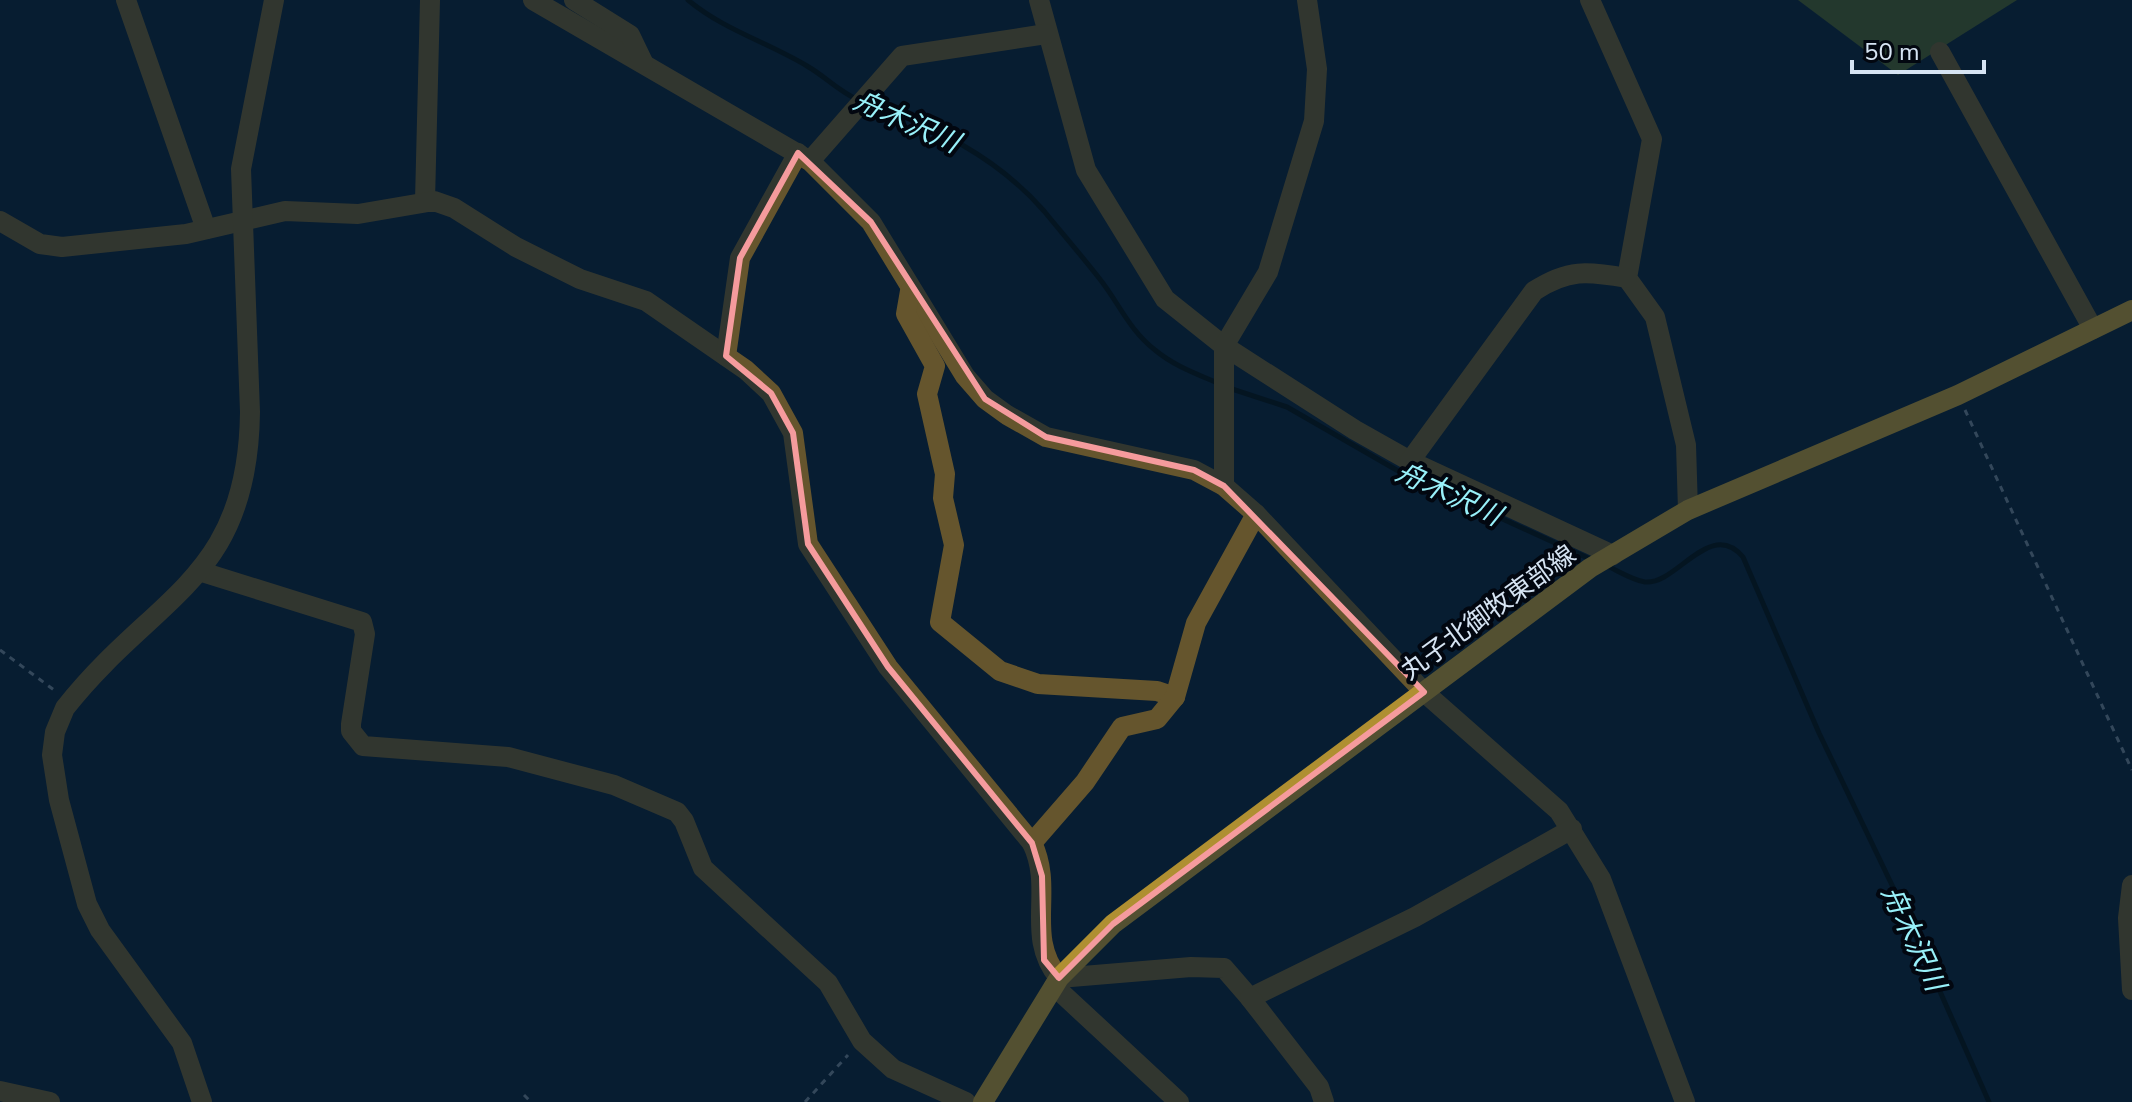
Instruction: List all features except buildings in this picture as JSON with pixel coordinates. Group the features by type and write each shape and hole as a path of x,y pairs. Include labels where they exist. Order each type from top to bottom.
{"main road":[{"name":"丸子北御牧東部線","path":"983,1102 1057,982 1113,924 1613,555 1688,510 1958,395 2132,310"}],"street":[{"path":"126,0 206,229"},
{"path":"197,1100 182,1043 100,930 87,904 59,800 52,755 55,732 71,701 202,572 238,507 250,449 246,221 241,169 274,0"},
{"path":"425,201 430,0"},
{"path":"533,0 804,157 871,222 889,247 910,291 965,376 985,399 1026,428 1072,444 1194,470 1224,486 1256,514 1424,692 1559,811 1601,879 1685,1102"},
{"path":"574,0 630,35 643,62"},
{"path":"1039,0 1086,170 1165,299 1224,346 1410,461 1613,555"},
{"path":"1224,486 1221,375 1224,346 1268,272 1314,121 1317,69 1307,0"},
{"path":"1590,0 1652,139 1627,278"},
{"path":"726,356 740,258 804,157 902,56 1046,34"},
{"path":"1940,52 2093,329"},
{"path":"0,221 40,244 62,247 206,229 285,211 358,214 425,201 454,208 516,247 580,279 646,301 726,356 771,393 793,433 808,544 888,667 1032,843 1042,876 1044,960 1057,982 1179,1102"},
{"path":"1410,461 1534,291 1560,275 1594,272 1627,278 1655,317 1686,445 1688,510"},
{"path":"910,291 906,314 935,366 927,394 945,474 943,498 954,545 940,622 1000,671 1038,684 1157,691 1175,697"},
{"path":"1032,843 1085,782 1122,727 1157,719 1175,697 1196,623 1256,514"},
{"path":"202,572 362,622 365,634 351,731 363,746 508,757 614,785 677,812 684,821 703,868 828,983 862,1041 893,1069 966,1102"},
{"path":"1250,998 1415,917 1572,829"},
{"path":"2132,885 2128,918 2132,990"},
{"path":"1057,982 1191,967 1224,968 1319,1087 1324,1102"},
{"path":"5,1096 50,1102"}],"path":[{"path":"1958,395 2132,770"},
{"path":"0,650 27,673 71,701"},
{"path":"805,1102 862,1041"},
{"path":"524,1095 531,1102"}],"highlighted area":[{"path":"798,153 871,222 985,399 1046,437 1194,470 1224,486 1424,692 1113,924 1059,978 1044,960 1042,876 1032,843 888,667 808,544 793,433 771,393 726,356 740,258"}],"green space":[{"path":"1798,0 2017,0 1898,75"}],"waterway":[{"name":"舟木沢川","path":"688,0 716,20 807,66 858,100"},
{"name":"舟木沢川","path":"868,104 940,133 1006,175 1044,211 1146,342 1162,356 1220,384"},
{"name":"舟木沢川","path":"1229,388 1287,407 1400,472 1592,560"},
{"name":"舟木沢川","path":"1605,565 1645,582 1669,574 1694,556 1718,545 1731,547 1743,557 1819,733 1903,908 1989,1102"}]}
